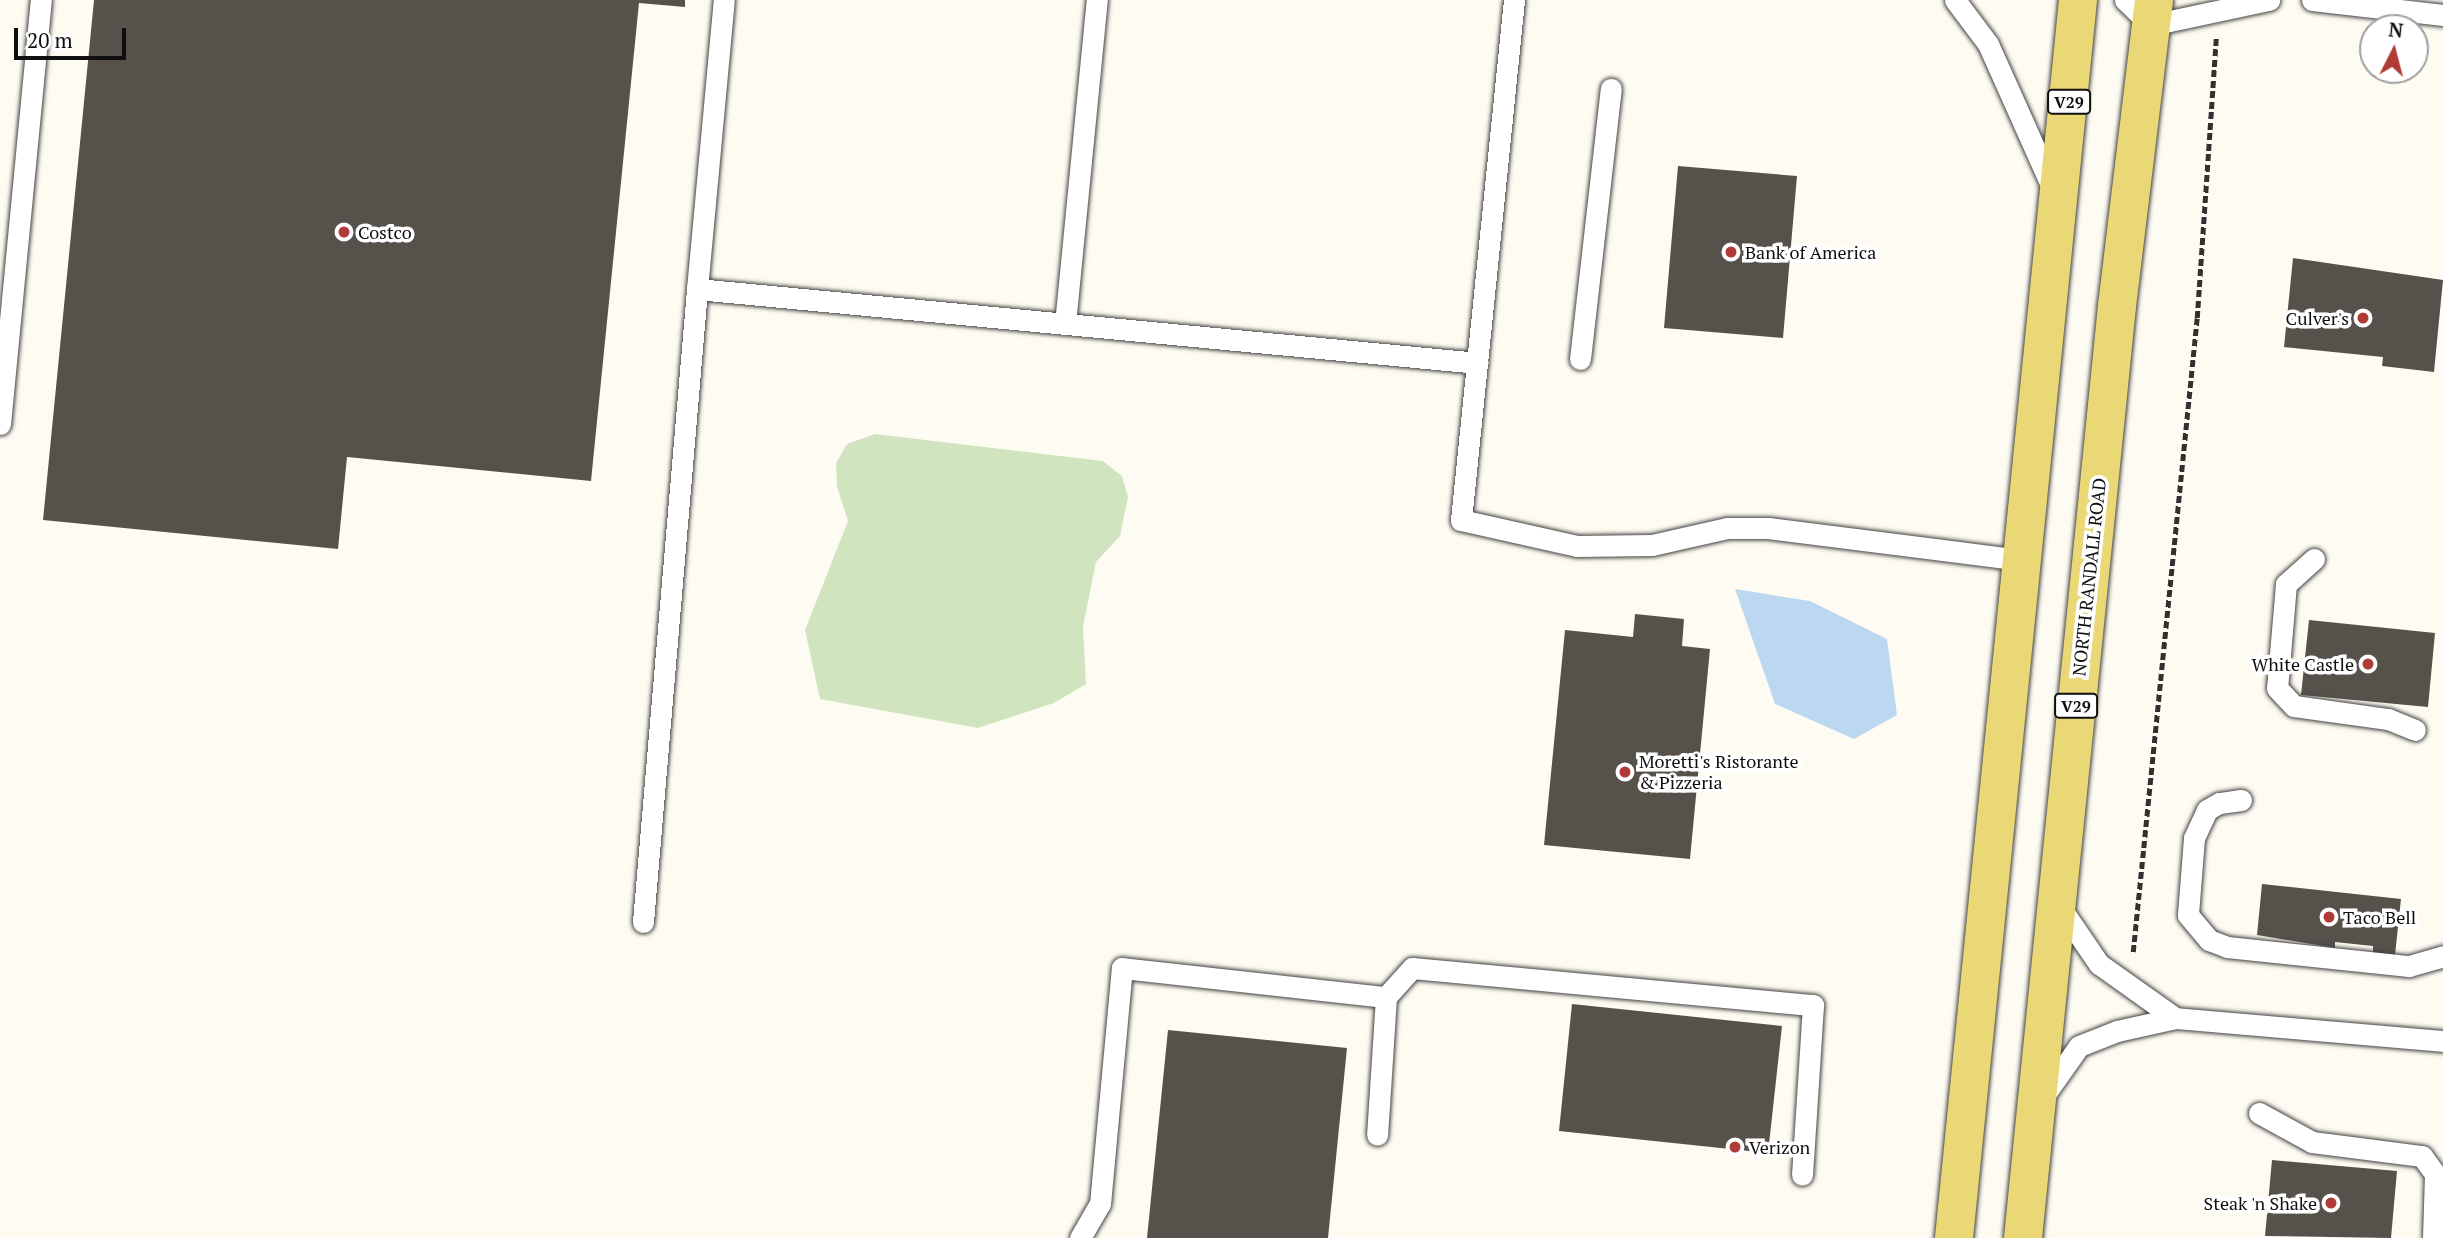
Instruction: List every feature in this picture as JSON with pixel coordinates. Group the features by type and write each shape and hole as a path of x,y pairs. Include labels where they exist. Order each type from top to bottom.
{"main road":[{"name":"V29","path":"1954,1238 2060,205 2078,0"},
{"name":"NORTH RANDALL ROAD","path":"2023,1238 2117,306 2143,8"}],"lane":[{"path":"0,424 41,0"},
{"path":"643,922 724,0"},
{"path":"1065,324 1097,0"},
{"path":"1514,0 1461,520 1577,546 1613,549 1652,545 1727,527 1768,528 2022,561"},
{"path":"1955,0 1988,44 2060,205"},
{"path":"2143,8 2220,8 2269,0"},
{"path":"2312,0 2443,15"},
{"path":"1580,359 1611,89"},
{"path":"697,289 1478,363"},
{"path":"2314,559 2286,584 2277,688 2294,706 2388,719 2415,730"},
{"path":"2241,800 2207,810 2197,822 2188,915 2209,940 2227,947 2409,966 2443,956"},
{"path":"2056,901 2099,964 2175,1018"},
{"path":"1080,1238 1100,1204 1122,968 1386,997"},
{"path":"1377,1135 1386,997 1412,968 1813,1005 1802,1175"},
{"path":"2037,1106 2079,1046 2117,1031 2175,1018 2443,1041"},
{"path":"2259,1113 2312,1142 2422,1156 2435,1174 2433,1238"}],"path":[{"path":"2133,952 2197,318 2208,113 2220,8"}],"green space":[{"path":"875,434 1103,461 1122,476 1128,497 1120,536 1096,562 1083,627 1086,684 1054,703 978,728 820,699 805,630 848,521 837,487 836,463 847,444"}],"water":[{"path":"1735,589 1810,601 1887,639 1897,715 1854,739 1775,704"}],"building":[{"name":"Costco","path":"94,0 685,0 685,7 639,3 591,481 347,457 338,549 43,520"},
{"name":"Bank of America","path":"1678,166 1797,176 1783,338 1664,328"},
{"name":"Culver's","path":"2293,258 2443,280 2434,372 2382,366 2383,357 2284,347"},
{"name":"Moretti's Ristorante & Pizzeria","path":"1635,614 1684,619 1682,646 1710,649 1690,859 1544,845 1565,630 1633,637"},
{"name":"White Castle","path":"2309,620 2435,633 2428,707 2301,695"},
{"name":"Taco Bell","path":"2262,884 2401,899 2395,955 2373,953 2373,946 2335,942 2335,948 2257,935"},
{"path":"1572,1004 1782,1026 1768,1153 1559,1131"},
{"path":"1168,1030 1347,1048 1328,1238 1147,1238"},
{"name":"Steak 'n Shake","path":"2272,1160 2397,1171 2391,1238 2265,1236"}],"place":[{"name":"Costco","path":"344,232"},
{"name":"Bank of America","path":"1731,252"},
{"name":"Culver's","path":"2363,318"},
{"name":"White Castle","path":"2368,664"},
{"name":"Moretti's Ristorante & Pizzeria","path":"1625,772"},
{"name":"Taco Bell","path":"2329,917"},
{"name":"Verizon","path":"1735,1147"},
{"name":"Steak 'n Shake","path":"2331,1203"}]}
